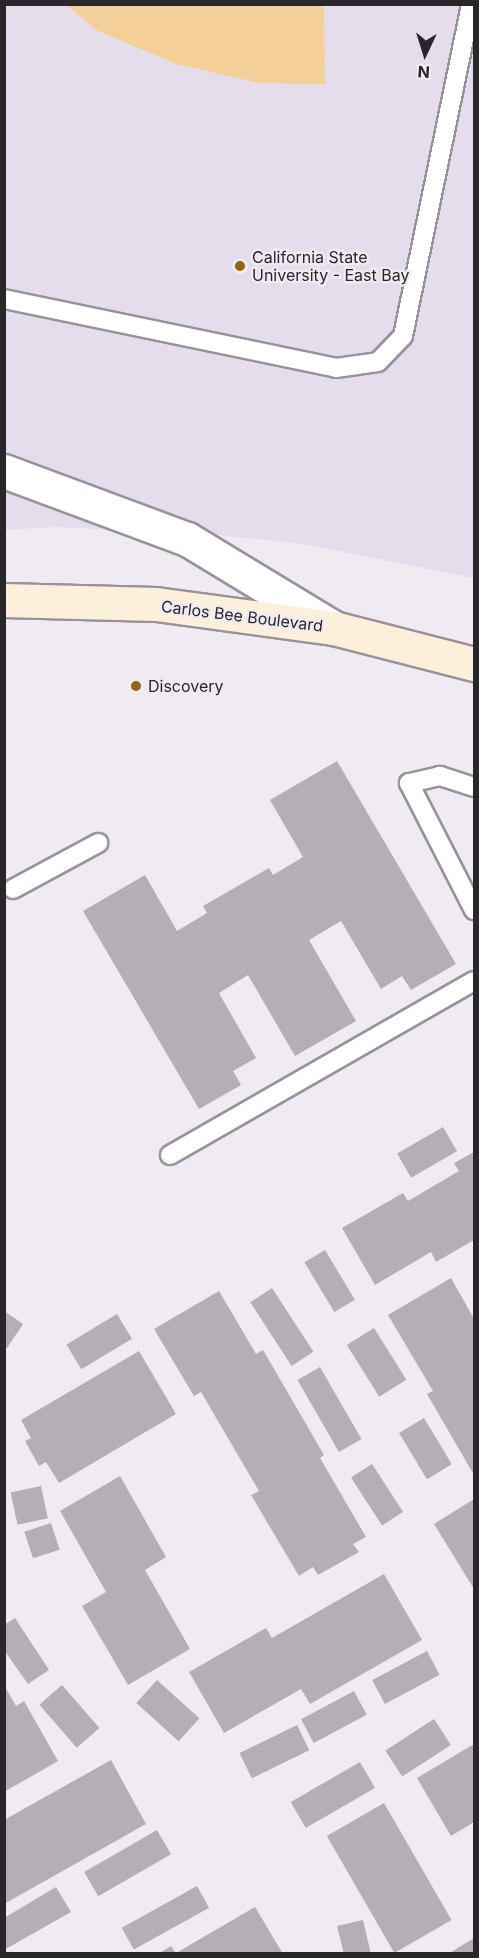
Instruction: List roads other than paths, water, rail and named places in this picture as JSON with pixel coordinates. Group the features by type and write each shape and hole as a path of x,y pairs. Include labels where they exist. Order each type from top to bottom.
{"main road":[{"name":"Carlos Bee Boulevard","path":"4,600 156,604 334,628 474,664"}],"street":[{"path":"4,471 187,539 334,628"}],"lane":[{"path":"4,299 336,368 378,362 403,336 471,4"},
{"path":"474,786 440,776 409,783 474,910"},
{"path":"13,890 98,843"},
{"path":"170,1155 474,981"}],"place":[{"name":"California State University - East Bay","path":"240,266"},
{"name":"Discovery","path":"136,686"}]}
